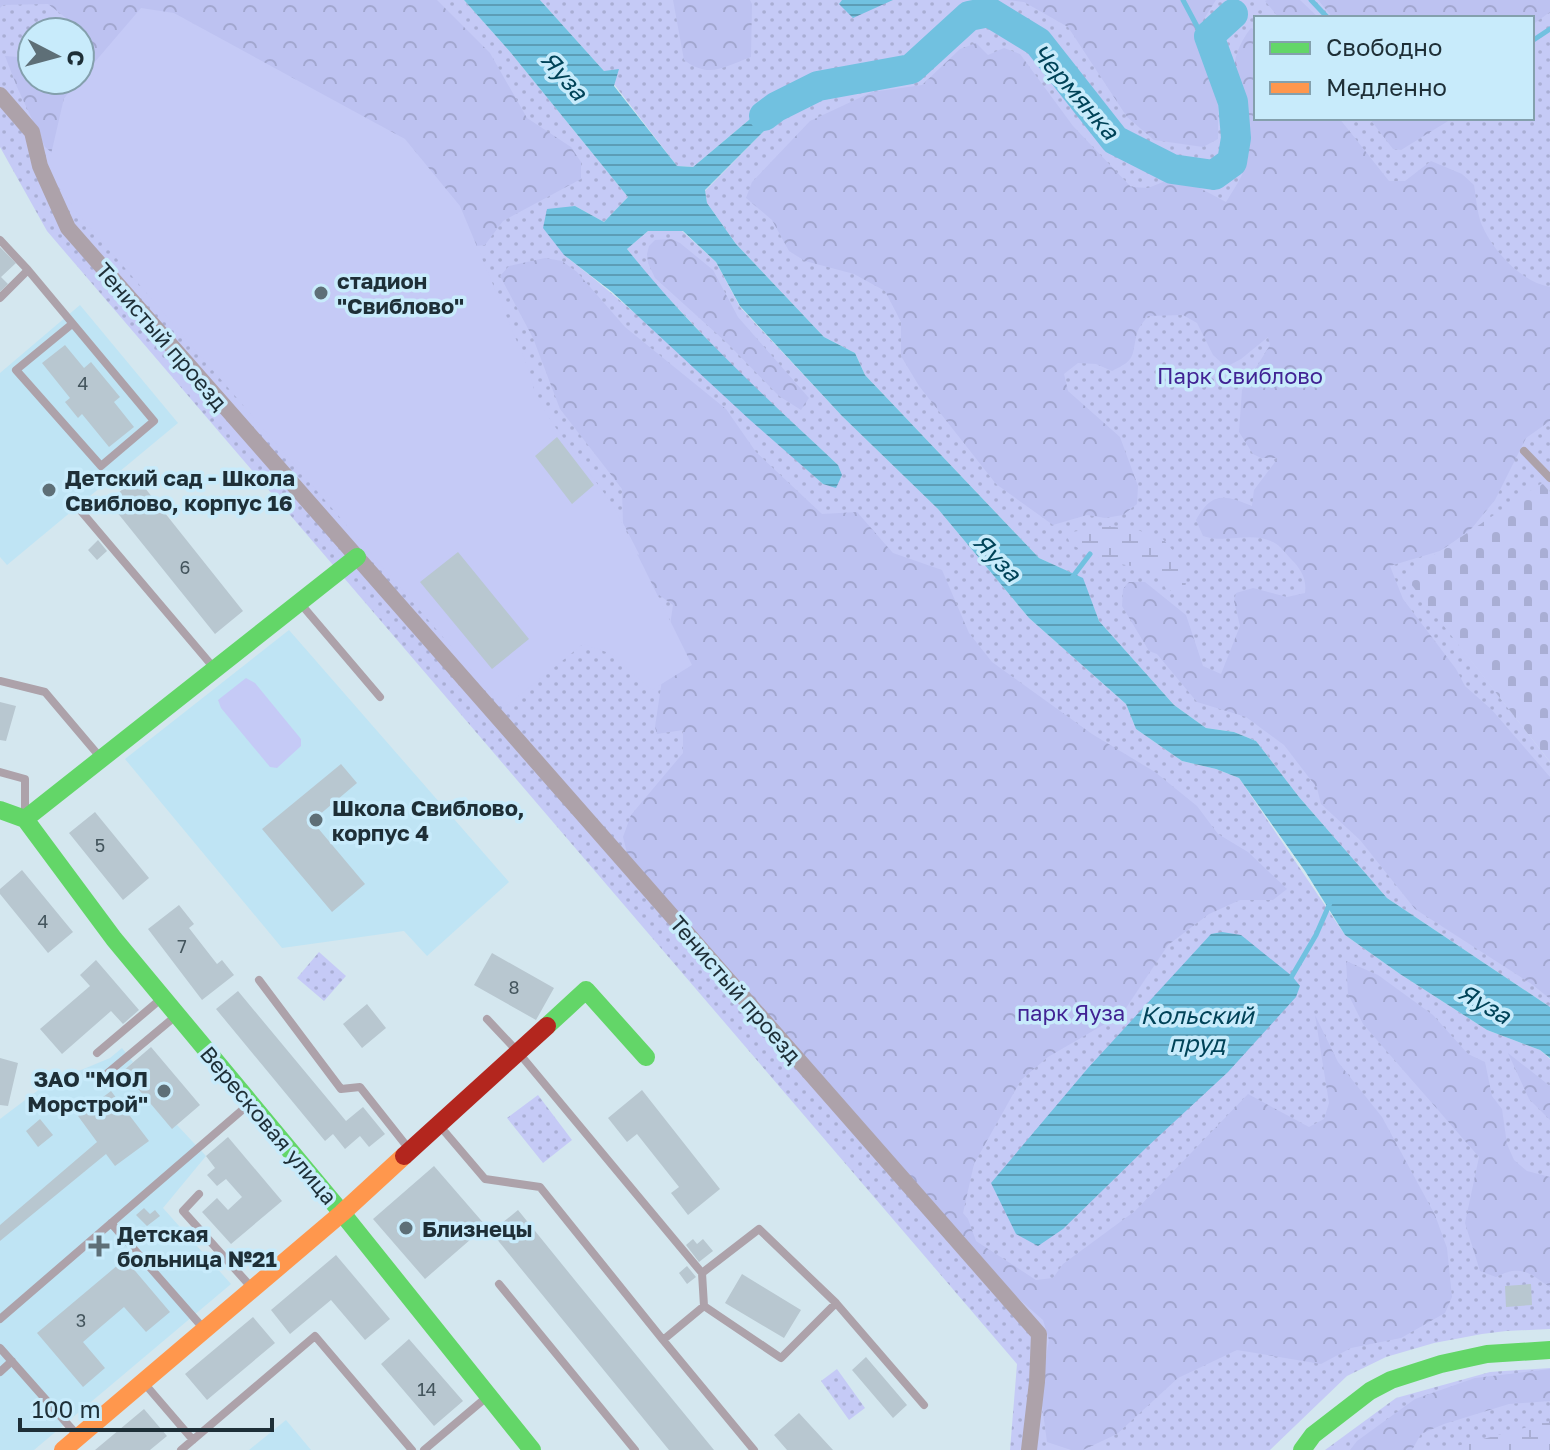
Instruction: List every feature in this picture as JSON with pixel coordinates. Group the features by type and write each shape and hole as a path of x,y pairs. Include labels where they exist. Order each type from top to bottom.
{"street":[{"name":"Тенистый проезд","path":"0,95 32,132 40,166 68,228 1039,1334 1029,1450"},
{"path":"0,810 25,819 175,695 215,669 357,557"},
{"name":"Вересковая улица","path":"25,819 114,939 342,1213 532,1450"},
{"path":"63,1450 342,1213 586,990 646,1057"},
{"path":"1302,1450 1313,1435 1370,1391 1391,1380 1487,1354 1550,1350"}],"lane":[{"path":"0,240 28,270 154,421 101,466 16,370 72,324"},
{"path":"0,298 28,270"},
{"path":"1524,451 1550,478"},
{"path":"80,510 215,669"},
{"path":"300,602 380,697"},
{"path":"0,681 45,692 101,759"},
{"path":"0,772 25,779 25,819"},
{"path":"259,980 341,1089 360,1087 411,1150"},
{"path":"97,1053 163,997"},
{"path":"104,1076 177,1014"},
{"path":"487,1019 702,1273 704,1306"},
{"path":"0,1319 251,1103"},
{"path":"439,1125 485,1179 540,1187 754,1450"},
{"path":"199,1194 183,1211 252,1289"},
{"path":"111,1223 205,1330"},
{"path":"702,1273 759,1229 836,1303 924,1405"},
{"path":"499,1284 635,1450"},
{"path":"704,1306 781,1358 836,1303"},
{"path":"663,1340 704,1306"},
{"path":"181,1450 315,1336 412,1450"},
{"path":"0,1348 79,1437"},
{"path":"0,1372 12,1361"},
{"path":"143,1382 193,1440"},
{"path":"424,1450 488,1395"}],"shaded area":[{"name":"Детский сад - Школа Свиблово, корпус 16","path":"80,305 178,423 7,565 0,557 0,373"},
{"name":"Школа Свиблово, корпус 4","path":"289,630 509,882 427,956 404,931 282,948 125,759"},
{"name":"Детская больница №21","path":"122,1048 133,1062 123,1071 172,1128 177,1125 206,1156 163,1208 231,1284 34,1450 0,1450 0,1119 45,1085 110,1058"},
{"path":"286,1420 311,1450 249,1450"}],"green space":[{"name":"парк Яуза","path":"0,0 464,0 628,197 604,222 575,206 564,255 663,338 823,484 836,487 838,465 737,371 656,285 627,249 648,231 682,231 716,262 740,307 842,416 938,509 1029,618 1126,704 1136,729 1182,761 1239,778 1345,935 1487,1030 1540,1050 1550,1059 1550,1329 1482,1334 1434,1343 1386,1357 1347,1376 1270,1450 1010,1450 1017,1364 47,231 0,147"},
{"path":"0,0 437,0 490,53 527,118 571,147 581,162 581,179 503,221 485,245 467,247 59,159 45,147 21,96 96,96 96,16 63,16 48,4 3,5 0,8"},
{"name":"Парк Свиблово","path":"540,0 1550,0 1550,492 1542,484 1405,575 1550,762 1550,1007 1387,898 1299,797 1256,741 1234,732 1206,728 1174,705 1099,621 1082,578 1039,558 865,375 855,353 824,337 736,244 707,203 705,191 768,127 810,92 756,114 693,167 677,166 604,71"},
{"path":"673,0 750,0 751,57 709,70 684,60"},
{"path":"1006,0 1216,0 1200,25 1198,42 1218,105 1218,139 1203,147 1154,140 1127,117 1068,27 1024,2"},
{"path":"1300,0 1317,16 1277,16 1265,1"},
{"path":"1318,0 1550,0 1550,12 1534,24 1534,16 1331,16"},
{"name":"стадион \"Свиблово\"","path":"141,8 174,13 405,139 460,206 528,368 536,396 613,505 692,665 652,690 609,653 583,644 504,708 81,217 53,180 49,163 64,98 96,96 96,61"},
{"name":"Парк Свиблово","path":"1251,28 1254,29 1254,120 1341,120 1389,181 1405,181 1431,161 1462,174 1474,185 1481,223 1492,244 1518,272 1550,287 1550,421 1526,438 1495,500 1472,528 1443,550 1390,566 1403,599 1456,669 1465,686 1492,710 1550,777 1550,999 1415,909 1360,840 1321,804 1317,788 1284,745 1246,717 1197,702 1157,654 1149,651 1122,606 1123,589 1129,582 1145,582 1186,615 1203,666 1221,674 1240,626 1234,601 1236,593 1253,588 1287,597 1305,593 1300,570 1276,543 1256,538 1203,536 1196,520 1208,504 1220,498 1234,499 1252,506 1254,490 1278,458 1261,458 1253,454 1239,432 1242,390 1270,345 1268,337 1226,367 1213,355 1197,323 1183,315 1148,316 1138,331 1132,356 1126,363 1112,371 1096,364 1078,363 1064,374 1068,391 1120,437 1138,486 1137,504 1123,515 1105,518 1087,515 1053,525 996,484 919,386 901,356 901,322 885,291 854,274 805,261 789,251 772,220 746,198 752,182 810,121 872,92 922,85 960,49 976,43 988,55 1004,48 1020,54 1073,126 1131,187 1148,188 1163,182 1196,186 1226,202 1243,172 1249,148 1236,99 1234,77 1236,57"},
{"path":"5,56 16,57 16,84"},
{"path":"1371,120 1450,120 1401,150 1393,149"},
{"path":"672,239 713,270 738,317 809,398 801,410 779,396 727,343 655,278 648,263 649,246 655,240"},
{"path":"545,258 562,261 577,272 625,327 726,409 756,452 822,514 857,512 893,553 942,570 969,633 992,662 1092,734 1155,772 1197,806 1218,834 1248,852 1287,889 1273,900 1240,900 1209,914 1168,945 1122,1014 1048,1057 1021,1080 974,1164 963,1213 976,1241 1036,1280 1053,1278 1063,1264 1135,1211 1248,1094 1309,1127 1324,1119 1329,1103 1315,1015 1338,1062 1382,1117 1435,1215 1447,1248 1452,1297 1445,1313 1401,1338 1351,1348 1321,1364 1237,1350 1178,1378 1117,1434 1083,1450 1071,1450 1047,1442 1040,1391 1049,1340 1043,1320 981,1266 629,861 623,837 631,815 683,753 683,730 657,734 655,727 673,605 659,595 639,622 618,585 639,554 623,523 622,489 560,409 533,338 500,276 509,266"},
{"path":"1542,483 1550,492 1550,762 1404,575"},
{"path":"1107,526 1137,530 1162,538 1180,559 1187,576 1184,594 1166,589 1157,571 1105,561 1070,544 1066,533"},
{"path":"246,678 255,683 301,739 301,746 277,768 270,767 221,708 218,700"},
{"path":"319,952 346,976 324,1001 297,978"},
{"path":"1346,961 1378,975 1433,1015 1468,1054 1485,1062 1492,1096 1502,1109 1507,1144 1514,1160 1527,1171 1550,1177 1550,1287 1524,1272 1512,1271 1496,1277 1480,1271 1465,1223 1479,1157 1363,1024 1348,994"},
{"path":"1508,1053 1550,1086 1550,1120 1529,1099"},
{"path":"538,1095 572,1140 543,1163 507,1118"},
{"path":"1550,1368 1550,1450 1325,1450 1396,1398 1490,1372"},
{"path":"837,1369 865,1408 849,1420 821,1381"},
{"path":"1550,1369 1550,1401 1509,1404 1444,1424 1421,1434 1412,1450 1350,1450 1357,1441 1415,1399 1475,1378"},
{"path":"1550,1421 1550,1450 1442,1450"}],"water":[{"name":"Яуза","path":"464,0 540,0 604,71 619,69 614,86 677,166 693,167 756,114 813,90 768,127 705,190 707,203 736,244 824,337 855,353 865,375 1039,558 1083,578 1099,621 1174,705 1206,728 1234,732 1256,741 1299,797 1387,898 1550,1007 1550,1058 1540,1050 1487,1030 1345,935 1305,871 1239,778 1182,761 1136,729 1126,704 1029,618 938,509 842,416 740,306 716,262 683,231 648,231 627,249 702,334 838,465 842,475 836,488 823,484 612,292 564,255 543,228 547,209 575,206 604,222 628,197"},
{"path":"842,0 893,0 853,18 839,4"},
{"name":"Кольский пруд","path":"1211,934 1241,935 1292,976 1300,986 1296,997 1228,1072 1063,1229 1038,1246 1016,1234 991,1183 1088,1068"}],"building":[{"path":"0,247 16,263 1,277 8,284 0,292"},
{"path":"65,345 84,368 91,362 120,397 114,402 134,427 109,447 82,414 78,418 65,402 70,398 42,363"},
{"path":"557,437 594,485 572,504 535,456"},
{"path":"137,478 243,611 215,634 108,501"},
{"path":"98,540 107,551 97,560 88,550"},
{"path":"458,552 529,639 492,669 420,582"},
{"path":"0,702 16,706 6,741 0,740"},
{"path":"341,764 357,783 312,821 365,884 332,912 262,829"},
{"path":"95,812 149,878 123,900 69,833"},
{"path":"22,870 73,932 48,953 0,894 0,889"},
{"path":"179,905 194,924 189,928 217,964 222,960 234,975 202,1000 148,929"},
{"path":"492,953 554,988 536,1020 474,985"},
{"path":"96,960 139,1010 123,1024 111,1011 62,1054 40,1029 90,986 80,975"},
{"path":"238,991 346,1121 363,1107 385,1134 369,1147 360,1136 345,1149 333,1134 325,1141 216,1009"},
{"path":"367,1004 386,1028 362,1048 343,1024"},
{"name":"ЗАО \"МОЛ Морстрой\"","path":"151,1047 200,1105 172,1129 123,1071"},
{"path":"0,1058 18,1063 8,1106 0,1105"},
{"path":"642,1090 720,1189 688,1215 671,1193 679,1187 637,1134 627,1142 608,1118"},
{"path":"111,1091 149,1141 115,1166 106,1154 0,1241 0,1225 97,1142 78,1116"},
{"path":"40,1119 53,1135 38,1147 26,1131"},
{"path":"228,1137 282,1201 231,1244 202,1212 217,1198 228,1210 242,1197 226,1179 217,1186 207,1175 215,1168 206,1156"},
{"path":"434,1166 486,1226 425,1279 373,1219"},
{"path":"144,1208 150,1214 155,1210 160,1216 147,1226 136,1215"},
{"path":"518,1210 714,1450 669,1450 491,1232"},
{"path":"693,1239 697,1244 703,1239 713,1251 699,1262 686,1245"},
{"path":"336,1255 390,1319 365,1340 331,1300 290,1334 271,1310"},
{"path":"125,1259 170,1312 146,1332 124,1307 83,1342 105,1368 83,1387 37,1333"},
{"path":"687,1266 696,1277 687,1284 679,1273"},
{"path":"742,1274 801,1310 784,1338 725,1303"},
{"path":"1531,1284 1532,1305 1506,1307 1505,1286"},
{"path":"253,1317 275,1343 207,1400 185,1374"},
{"path":"409,1339 463,1401 434,1426 381,1364"},
{"path":"866,1357 907,1405 893,1418 852,1370"},
{"path":"144,1409 167,1436 150,1450 95,1450"},
{"path":"799,1413 833,1450 787,1450 774,1435"}],"waterway":[{"path":"1183,0 1199,30 1209,36"},
{"path":"1311,0 1326,16"},
{"name":"Чермянка","path":"764,116 818,86 911,69 969,16 989,12 1038,42 1115,140 1172,169 1214,175 1232,162 1236,138 1233,102 1209,36 1233,14"},
{"path":"1534,40 1550,29"},
{"path":"1071,579 1090,554"},
{"path":"1292,976 1330,903"}],"traffic: fast":[{"path":"25,819 357,557"},
{"path":"0,810 25,819 114,939 342,1213 532,1450"},
{"path":"547,1026 586,990 646,1057"},
{"path":"1302,1450 1313,1435 1370,1391 1391,1380 1487,1354 1550,1350"}],"traffic: slow":[{"path":"63,1450 342,1213 404,1156"}],"traffic: jam":[{"path":"404,1156 547,1026"}],"place":[{"name":"стадион \"Свиблово\"","path":"321,293"},
{"name":"Детский сад - Школа Свиблово, корпус 16","path":"49,490"},
{"name":"Школа Свиблово, корпус 4","path":"316,820"},
{"name":"ЗАО \"МОЛ Морстрой\"","path":"164,1091"},
{"name":"Близнецы","path":"406,1228"},
{"name":"Детская больница №21","path":"99,1246"}]}
